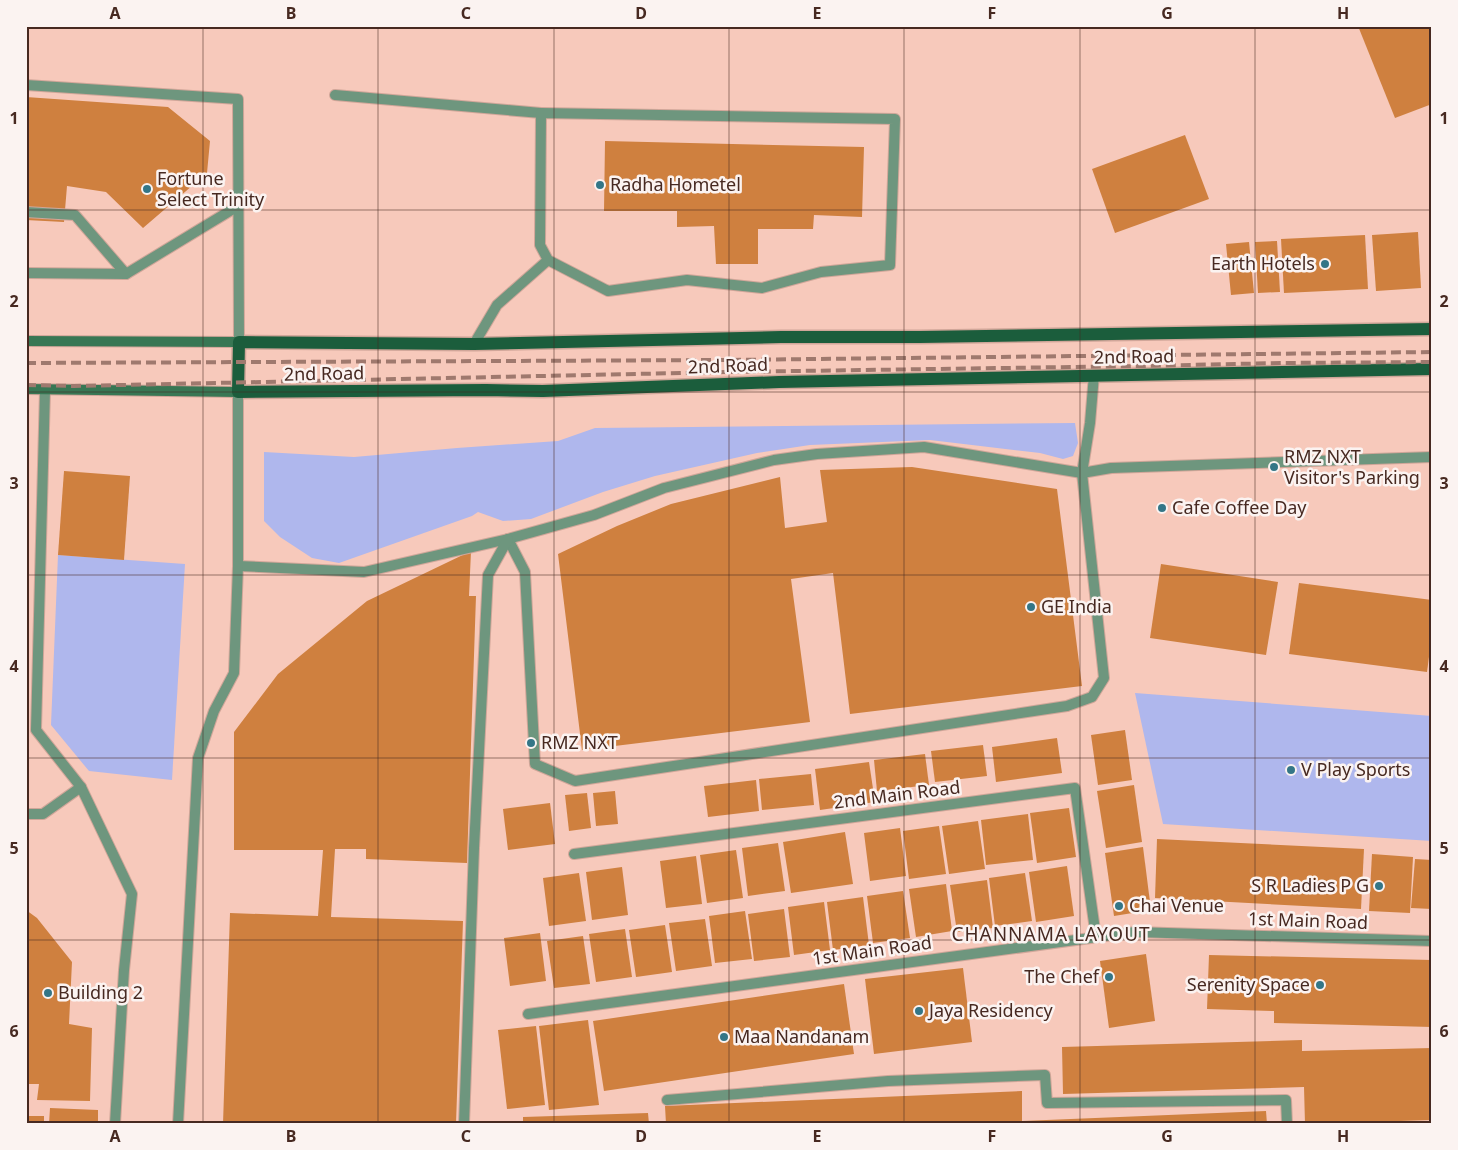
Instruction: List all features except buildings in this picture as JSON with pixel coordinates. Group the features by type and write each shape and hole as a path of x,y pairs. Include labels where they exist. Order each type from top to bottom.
{"main road":[{"name":"2nd Road","path":"26,341 474,344 781,337 920,337 1432,329"},
{"path":"238,392 239,342"},
{"name":"2nd Road","path":"26,389 238,392 544,391 779,382 1432,369"}],"street":[{"path":"26,85 238,99 239,342"},
{"path":"336,95 540,113 895,119 890,265 821,272 762,288 687,280 608,292 548,260 540,245 540,113"},
{"path":"26,273 126,274 238,206"},
{"path":"26,212 76,214 126,274"},
{"path":"474,344 497,305 548,260"},
{"path":"508,538 525,572 535,764 575,781 1067,706 1092,697 1104,678 1082,473 1090,423 1094,375"},
{"path":"45,390 36,730 81,787 132,894 124,970 115,1124"},
{"path":"178,1124 198,758 214,711 234,674 238,566 238,392"},
{"path":"238,566 363,572 508,538 594,515 664,488 774,460 817,454 924,447 1082,473 1111,468 1432,457"},
{"path":"464,1124 474,848 488,575 508,538"},
{"path":"26,814 43,814 81,787"},
{"name":"2nd Main Road","path":"574,854 1075,788 1096,937"},
{"name":"1st Main Road","path":"528,1014 1135,932 1432,941"},
{"path":"667,1100 888,1081 1045,1075 1047,1103 1286,1100 1287,1124"}],"shaded area":[{"path":"1075,423 1078,443 1073,456 1063,459 1040,453 930,440 810,445 757,453 655,476 603,492 531,519 503,521 478,512 472,516 339,563 312,558 280,537 264,521 264,452 354,457 558,441 595,428"},
{"path":"58,555 185,564 172,780 89,771 51,725"},
{"name":"V Play Sports","path":"1135,693 1432,716 1432,841 1163,824"}],"railway":[{"path":"26,363 728,360 1432,352"},
{"path":"26,385 74,386 728,372 1432,362"}],"place":[{"name":"Radha Hometel","path":"600,185"},
{"name":"Fortune Select Trinity","path":"147,189"},
{"name":"Earth Hotels","path":"1325,264"},
{"name":"RMZ NXT Visitor's Parking","path":"1274,467"},
{"name":"Cafe Coffee Day","path":"1162,508"},
{"name":"GE India","path":"1031,607"},
{"name":"RMZ NXT","path":"531,743"},
{"name":"V Play Sports","path":"1291,770"},
{"name":"S R Ladies P G","path":"1379,886"},
{"name":"Chai Venue","path":"1119,906"},
{"name":"The Chef","path":"1109,977"},
{"name":"Serenity Space","path":"1320,985"},
{"name":"Building 2","path":"48,993"},
{"name":"Jaya Residency","path":"919,1011"},
{"name":"Maa Nandanam","path":"724,1037"}],"district":[{"name":"CHANNAMA LAYOUT","path":"1051,934"}]}
